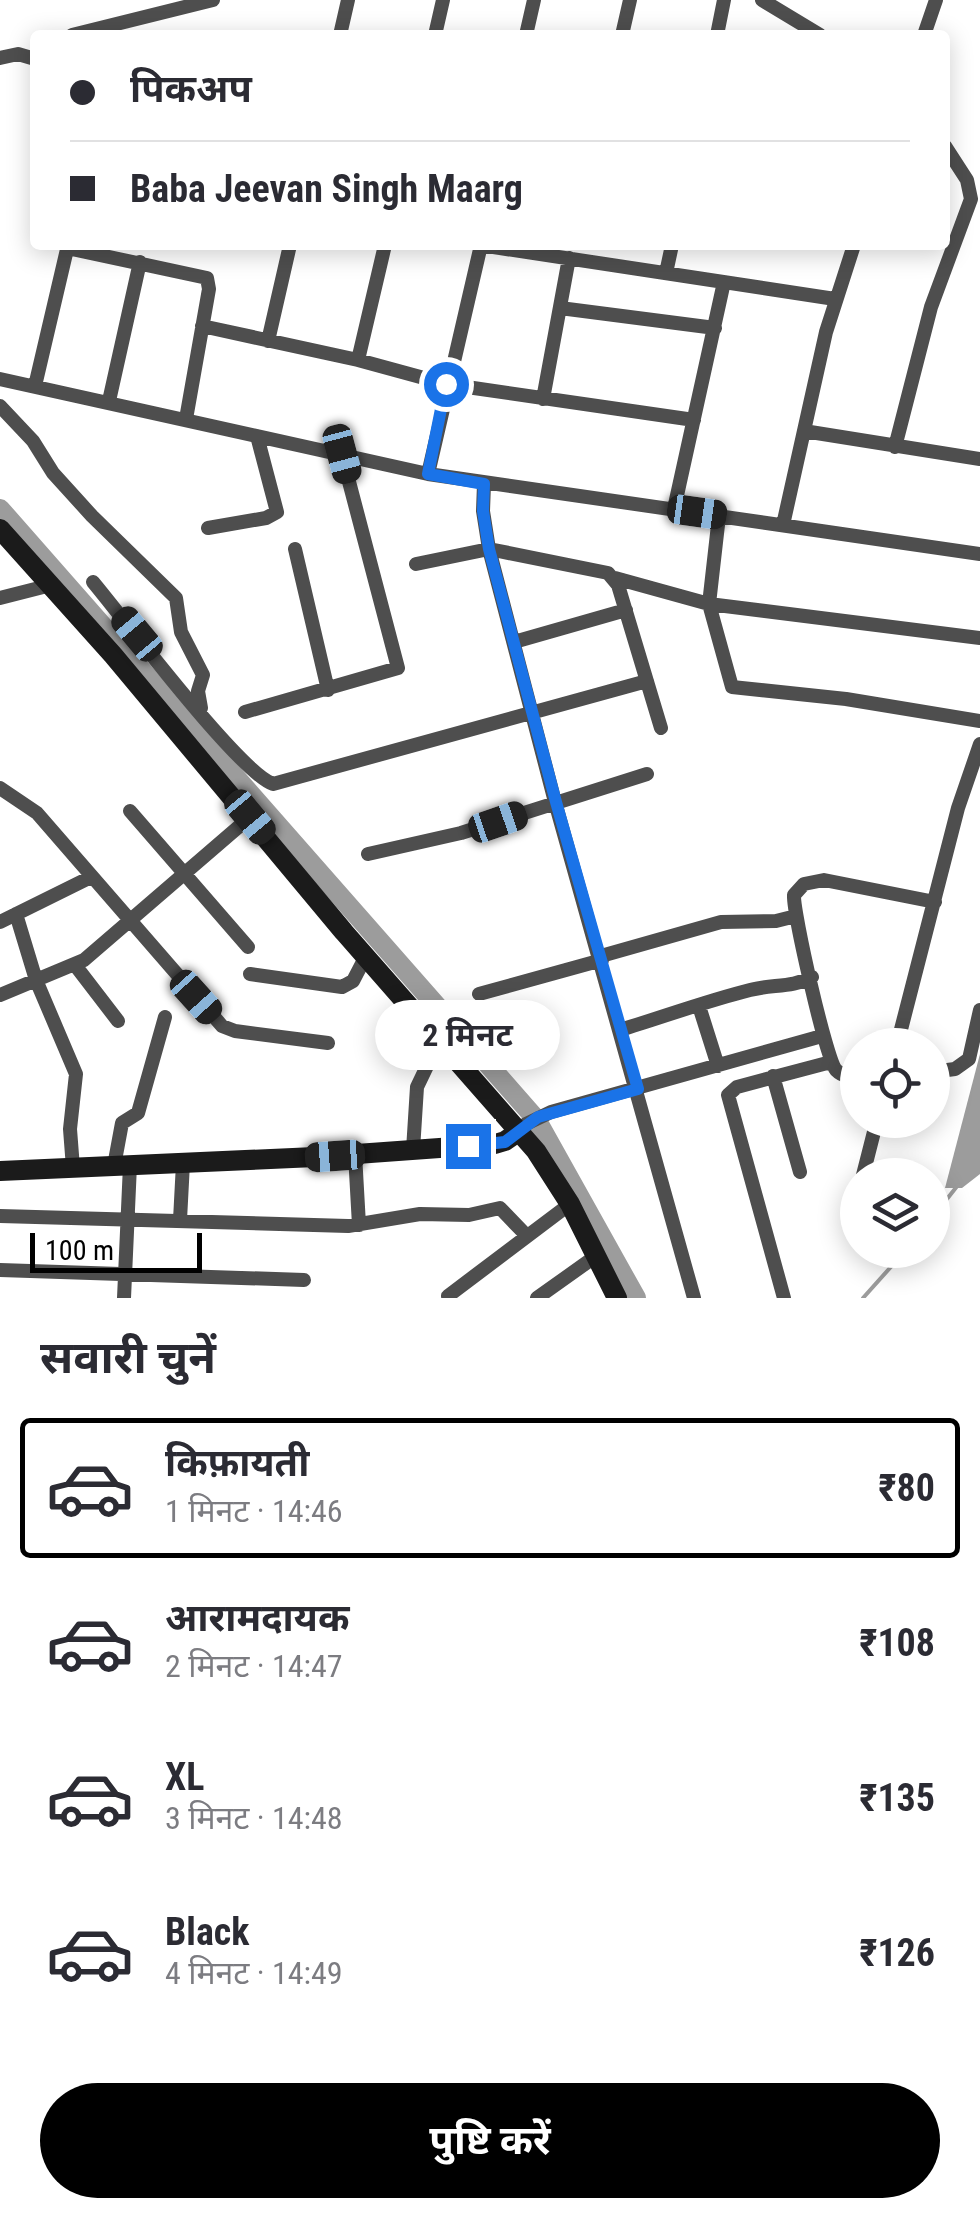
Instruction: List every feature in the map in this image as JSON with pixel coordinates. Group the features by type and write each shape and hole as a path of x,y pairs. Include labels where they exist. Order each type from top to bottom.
{"street":[{"path":"92,30 213,0"},
{"path":"341,30 348,0"},
{"path":"436,30 443,0"},
{"path":"527,30 534,0"},
{"path":"623,30 630,0"},
{"path":"718,30 724,0"},
{"path":"762,0 810,30"},
{"path":"926,30 936,0"},
{"path":"0,58 18,54 30,58"},
{"path":"895,447 926,326 970,198 967,180 950,154"},
{"path":"35,386 67,250"},
{"path":"82,250 206,278 209,288 186,419"},
{"path":"268,341 289,250"},
{"path":"358,360 384,250"},
{"path":"428,474 480,250"},
{"path":"515,250 835,299"},
{"path":"666,273 671,250"},
{"path":"783,525 835,299 852,250"},
{"path":"543,398 570,258"},
{"path":"109,401 140,262"},
{"path":"674,509 724,282"},
{"path":"560,308 715,328"},
{"path":"202,326 446,384 694,420"},
{"path":"0,379 428,474 980,554"},
{"path":"0,406 34,441 53,473 92,516 176,598 181,632 203,675 198,691 202,714"},
{"path":"804,431 980,459"},
{"path":"208,528 266,518 277,512 257,436"},
{"path":"245,712 394,672 399,662 342,454"},
{"path":"484,484 483,511 489,549 694,1298"},
{"path":"719,516 709,604 728,680 735,688 846,698 980,721"},
{"path":"0,529 189,739 366,956 440,1039 527,1124 617,1298"},
{"path":"416,564 489,549 608,573 709,604 980,638"},
{"path":"295,550 328,690"},
{"path":"615,578 661,728"},
{"path":"94,582 213,731 262,778 274,784 647,680"},
{"path":"0,598 51,585"},
{"path":"514,642 626,610"},
{"path":"189,739 213,731"},
{"path":"902,1028 958,808 980,744"},
{"path":"368,854 461,832 647,774"},
{"path":"0,788 37,813 222,1026 234,1031 328,1043"},
{"path":"130,811 248,947"},
{"path":"0,995 75,964 250,817"},
{"path":"0,922 91,877"},
{"path":"840,1073 831,1062 822,1036 794,895 810,881 834,881 935,902"},
{"path":"16,914 36,980 76,1074 70,1126 73,1168"},
{"path":"479,994 722,922 776,921 796,916"},
{"path":"250,974 342,987 353,981 366,956"},
{"path":"75,964 118,1021"},
{"path":"620,1030 765,986 790,986 812,977"},
{"path":"699,1006 718,1066"},
{"path":"950,1070 969,1059 980,1010"},
{"path":"124,1298 128,1220 122,1123 138,1113 165,1017"},
{"path":"0,1171 500,1143 527,1124 822,1036"},
{"path":"413,1150 418,1087 440,1039"},
{"path":"774,1050 800,1172"},
{"path":"784,1298 728,1095 732,1088 831,1062"},
{"path":"355,1154 359,1225"},
{"path":"180,1220 183,1163"},
{"path":"448,1296 570,1204"},
{"path":"0,1216 359,1225 420,1214 469,1216 500,1208 527,1236"},
{"path":"537,1298 557,1292 596,1256"},
{"path":"0,1270 304,1280"}],"shaded area":[{"path":"980,1054 980,1174 962,1188 950,1188 950,1169"}],"waterway":[{"path":"0,509 536,1119 636,1298"},
{"path":"950,1195 958,1185"},
{"path":"863,1298 890,1268"}],"route":[{"path":"446,384 428,474 484,484 483,511 489,549 638,1089 538,1117 505,1142 468,1146"}]}
